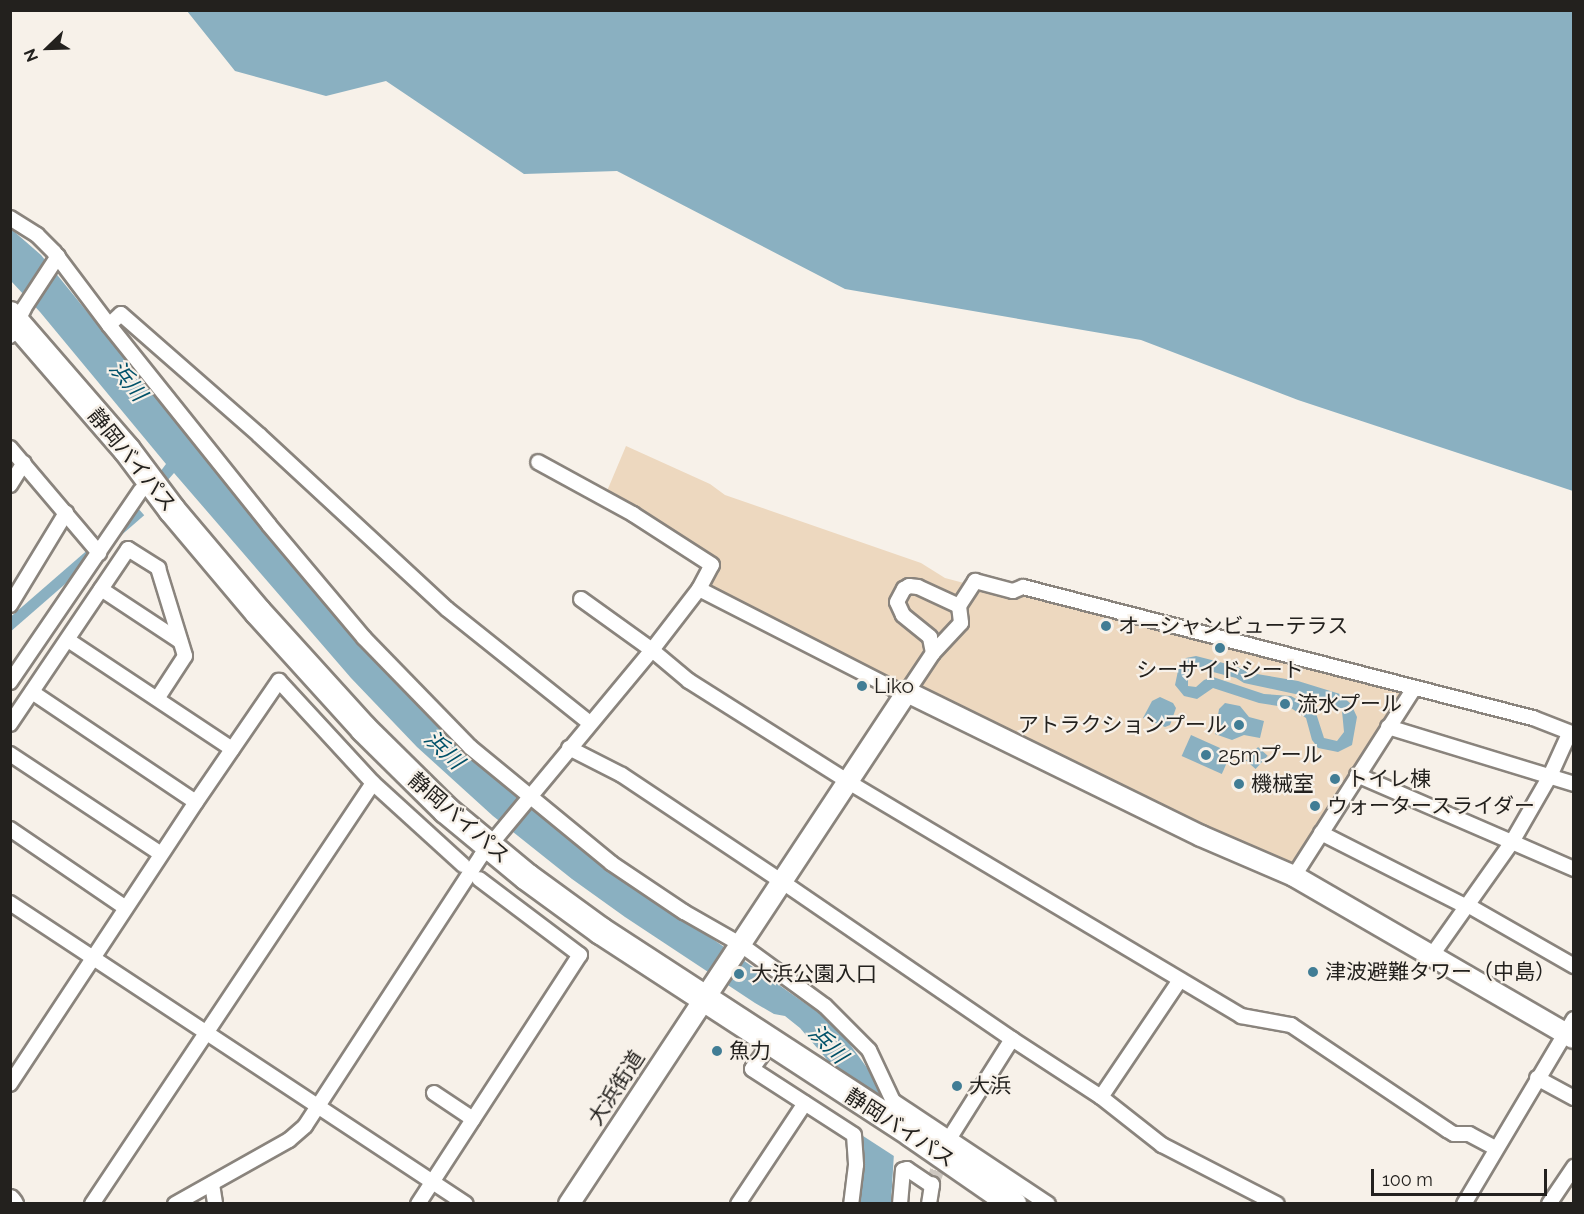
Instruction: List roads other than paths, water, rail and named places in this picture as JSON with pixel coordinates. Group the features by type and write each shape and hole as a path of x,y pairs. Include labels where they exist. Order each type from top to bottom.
{"highway":[{"name":"静岡バイパス","path":"15,324 141,490 363,744 412,795 480,859 596,947 704,998 845,1101"},
{"name":"静岡バイパス","path":"15,324 127,450 187,527 312,673 401,767 480,859"},
{"name":"静岡バイパス","path":"704,998 762,1054 845,1101 998,1201"}],"street":[{"path":"10,218 37,235 269,525 364,638 470,747 611,863 684,912 740,945 825,1006 869,1050 893,1101 1048,1203"},
{"path":"15,324 56,259"},
{"path":"109,325 121,314 251,427 447,609 590,723"},
{"path":"10,448 99,553"},
{"path":"174,1203 212,1184 298,1134 320,1105 480,859 652,650 699,589 712,565 633,514 538,462"},
{"path":"10,485 24,463"},
{"path":"10,682 141,490"},
{"path":"10,605 66,513"},
{"path":"10,724 128,549 158,568 184,656 157,699"},
{"path":"907,692 933,653 961,623 959,606 975,580 1013,591 1023,587 1533,718 1571,734 1512,842 1432,955"},
{"path":"933,653 930,637 903,615 897,602 909,586 934,592 959,606"},
{"path":"101,589 180,641"},
{"path":"699,589 894,689 907,692 1201,836 1294,876 1570,1030 1537,1078 1464,1203"},
{"path":"581,599 652,650 689,681 848,781 1241,1016 1291,1025 1447,1130 1454,1134 1469,1134 1495,1148"},
{"path":"68,639 232,750"},
{"path":"10,1084 196,801 279,681 373,783 440,845 480,859 580,955 418,1203"},
{"path":"1294,876 1414,688"},
{"name":"大浜街道","path":"568,1203 907,692"},
{"path":"32,693 196,801"},
{"path":"1388,727 1574,784"},
{"path":"570,748 622,775 781,881 1012,1040 1101,1097 1162,1145 1277,1203"},
{"path":"10,754 161,854"},
{"path":"1357,774 1574,869"},
{"path":"92,1203 373,783"},
{"path":"10,829 126,908"},
{"path":"1321,833 1471,907 1574,966"},
{"path":"10,903 466,1203"},
{"path":"1101,1097 1180,980"},
{"path":"949,1139 1012,1040"},
{"path":"762,1054 752,1069 854,1135 856,1165 851,1203"},
{"path":"1537,1078 1574,1098"},
{"path":"434,1093 473,1119"},
{"path":"738,1203 805,1103"},
{"path":"1549,1203 1574,1167"},
{"path":"900,1203 903,1170 907,1169 932,1185 929,1203"},
{"path":"212,1184 215,1203"}],"water":[{"path":"187,11 1573,11 1573,491 1298,400 1141,340 845,289 617,171 524,174 386,81 326,96 235,71"},
{"name":"浜川","path":"10,228 41,255 287,558 371,656 428,716 488,772 562,834 819,1013 843,1035 876,1080 884,1100 894,1153 891,1203 860,1203 864,1170 863,1133 836,1070 800,1028 785,1016 774,1014 755,1003 625,917 572,879 493,816 417,747 351,678 174,473 167,481 160,472 166,464 40,312 11,281"},
{"path":"137,507 144,515 10,632 10,617"},
{"name":"流水プール","path":"1196,656 1235,666 1251,673 1298,681 1340,694 1351,704 1357,717 1352,745 1338,752 1318,748 1312,740 1306,718 1291,708 1259,703 1213,688 1197,699 1184,696 1175,685 1179,666 1186,658","holes":["1194,667 1236,678 1244,683 1332,702 1342,711 1344,732 1337,741 1324,738 1315,710 1291,696 1264,694 1213,677 1204,680 1196,687 1188,686 1188,672"]},
{"path":"1160,697 1173,703 1176,708 1170,725 1165,727 1143,718 1152,701"},
{"name":"アトラクションプール","path":"1225,703 1240,706 1249,717 1264,721 1260,738 1244,735 1232,740 1215,734 1219,709"},
{"name":"25mプール","path":"1191,735 1231,753 1222,774 1182,756"},
{"path":"1258,747 1268,756 1256,769 1246,760"}],"tunnel":[{"path":"932,1184 944,1152"}],"place":[{"name":"オーシャンビューテラス","path":"1106,626"},
{"name":"シーサイドシート","path":"1220,648"},
{"name":"Liko","path":"862,686"},
{"name":"流水プール","path":"1285,704"},
{"name":"アトラクションプール","path":"1239,725"},
{"name":"25mプール","path":"1206,755"},
{"name":"トイレ棟","path":"1335,779"},
{"name":"機械室","path":"1239,784"},
{"name":"ウォータースライダー","path":"1315,806"},
{"name":"津波避難タワー（中島）","path":"1313,972"},
{"name":"大浜公園入口","path":"739,974"},
{"name":"魚力","path":"717,1051"},
{"name":"大浜","path":"957,1086"}]}
